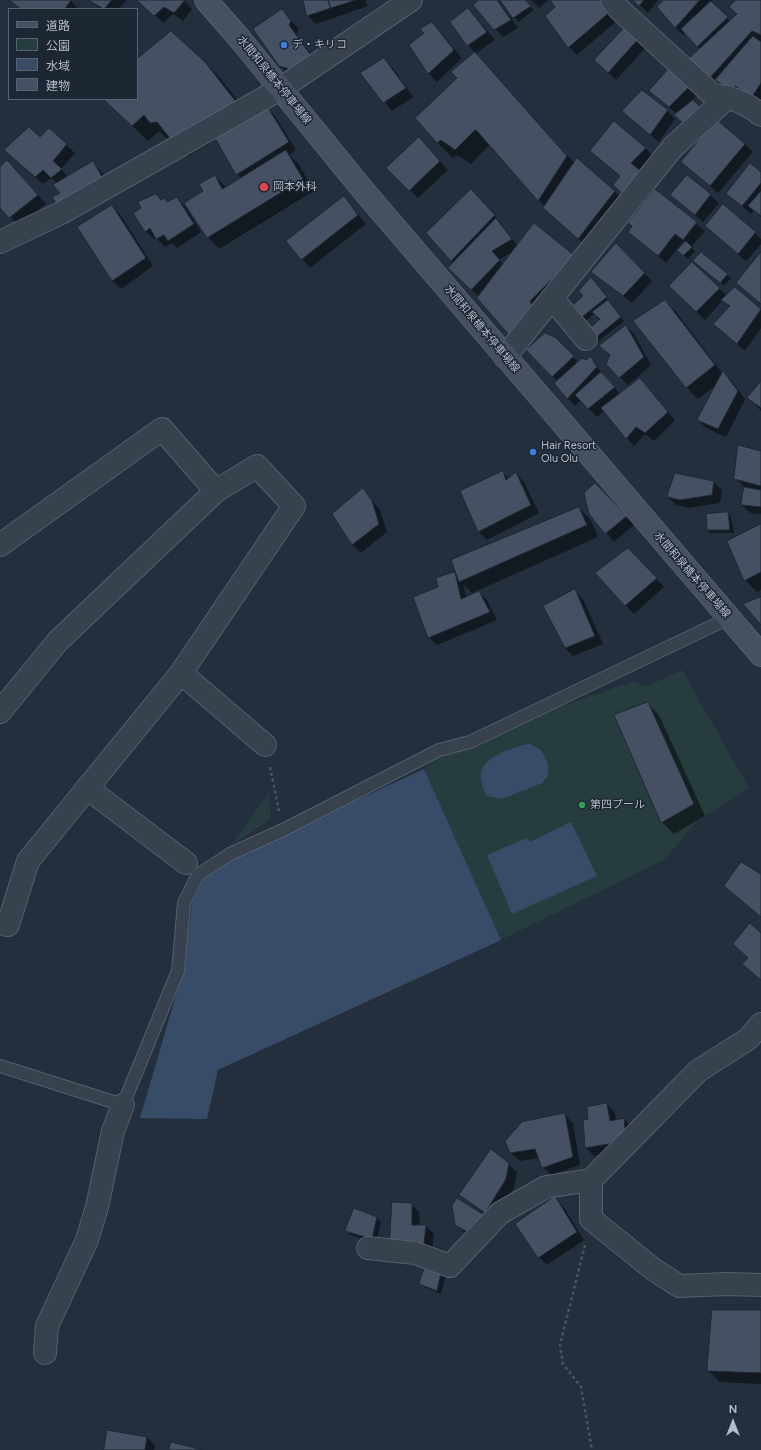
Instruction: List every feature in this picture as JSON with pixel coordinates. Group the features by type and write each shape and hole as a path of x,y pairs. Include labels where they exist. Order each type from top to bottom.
{"main road":[{"name":"水間和泉橋本停車場線","path":"206,0 363,190 761,655"}],"street":[{"path":"0,242 61,213 280,88 411,0"},
{"path":"612,0 620,10 713,94 728,97 753,107 761,115"},
{"path":"505,357 673,147 728,97"},
{"path":"552,298 586,339"},
{"path":"0,545 162,428 216,490"},
{"path":"0,712 58,641 216,490 257,466 294,506 181,673 28,861 8,925 0,923"},
{"path":"181,673 265,745"},
{"path":"87,788 186,863"},
{"path":"368,1248 415,1253 450,1266 500,1213 546,1188 591,1180 698,1071 748,1039 761,1024"},
{"path":"45,1353 47,1326 87,1240 97,1207 113,1131 123,1105"},
{"path":"591,1180 591,1219 653,1269 679,1286 727,1284 761,1285"}],"lane":[{"path":"0,1066 123,1105 178,971 184,903 198,875 230,854 283,830 439,750 470,742 729,618"}],"path":[{"path":"265,745 283,830"},
{"path":"591,1219 560,1345 563,1364 581,1387 592,1450"}],"green space":[{"name":"第四プール","path":"682,670 749,788 698,821 664,860 501,940 424,769 445,752 476,747 529,717 635,681 645,687"},
{"path":"269,793 271,819 230,846"}],"water":[{"path":"530,744 541,750 548,763 548,776 542,783 502,799 487,796 481,780 481,773 486,763 506,751"},
{"path":"424,769 501,940 218,1070 207,1119 140,1118 184,968 192,903 205,877 247,851"},
{"path":"571,822 597,876 512,914 487,855 527,838 530,842"}],"building":[{"path":"9,0 71,0 66,8 20,8"},
{"path":"89,0 112,0 105,8"},
{"path":"137,0 185,0 174,13 164,7 154,16"},
{"path":"303,0 328,0 331,8 307,16"},
{"path":"328,0 356,0 331,8"},
{"path":"479,0 497,0 511,20 494,30 473,5"},
{"path":"500,0 525,0 531,6 513,18"},
{"path":"550,0 603,0 612,10 568,48 545,16 555,7"},
{"path":"633,0 644,0 639,6"},
{"path":"664,0 700,0 675,28 657,7"},
{"path":"736,0 761,0 761,35 752,31 708,80 686,61 737,14 729,7"},
{"path":"711,1 728,17 697,47 681,29"},
{"path":"468,8 487,32 467,46 450,22"},
{"path":"282,9 291,21 289,25 312,57 293,70 279,66 253,29"},
{"path":"432,22 454,50 428,74 409,45 424,33 420,29"},
{"path":"628,24 641,36 608,73 594,60"},
{"path":"171,31 205,62 237,103 172,141 157,122 150,123 144,115 132,126 104,100 138,100 138,58"},
{"path":"753,36 761,42 761,83 752,97 735,86 732,92 715,80"},
{"path":"475,52 567,156 538,201 477,131 475,130 455,150 441,140 437,143 415,118 457,78 451,72"},
{"path":"384,58 406,88 383,103 360,73"},
{"path":"670,67 691,85 669,107 649,91"},
{"path":"642,90 668,110 650,135 622,111"},
{"path":"693,100 705,111 688,128 674,115"},
{"path":"267,106 289,142 236,175 215,138"},
{"path":"716,119 745,144 710,186 681,162"},
{"path":"614,121 646,148 631,163 644,174 625,196 613,185 620,176 590,151"},
{"path":"29,127 40,137 49,128 67,144 53,161 62,169 51,178 43,170 35,177 4,150"},
{"path":"419,137 440,161 409,191 386,168"},
{"path":"286,150 303,179 207,238 184,203 203,191 199,184 215,175 222,189"},
{"path":"577,158 615,191 578,239 543,208"},
{"path":"7,160 38,195 9,218 0,208 0,167"},
{"path":"93,161 105,182 58,206 52,197 60,193 53,185"},
{"path":"750,163 761,172 761,183 742,206 726,194"},
{"path":"687,175 711,194 695,215 670,195"},
{"path":"471,189 495,215 451,261 426,233"},
{"path":"655,189 697,222 683,240 675,234 658,256 628,232 632,226 628,223"},
{"path":"761,191 761,216 748,206"},
{"path":"156,194 161,200 165,198 167,202 177,197 194,224 168,241 164,235 156,239 150,228 145,232 133,213 141,208 138,202"},
{"path":"344,196 358,215 301,260 286,241"},
{"path":"723,204 756,232 738,254 705,226"},
{"path":"112,205 146,258 112,281 77,227"},
{"path":"496,218 512,239 492,251 500,260 471,290 448,268"},
{"path":"534,223 575,256 530,301 534,309 510,336 477,298"},
{"path":"686,241 692,247 683,256 677,250"},
{"path":"616,243 645,273 623,296 591,272"},
{"path":"701,252 728,274 720,283 693,261"},
{"path":"761,252 761,304 736,283"},
{"path":"692,262 720,288 696,312 669,286"},
{"path":"591,277 607,297 582,317 573,305 583,296 579,291"},
{"path":"735,287 761,309 737,344 713,324 730,306 721,300"},
{"path":"608,300 621,317 595,338 588,330 600,319 592,312"},
{"path":"665,300 715,365 686,388 633,321"},
{"path":"626,325 644,357 619,378 606,364 610,355 599,346"},
{"path":"545,333 555,337 574,356 552,377 526,350"},
{"path":"591,357 597,367 567,399 554,383 582,358 585,360"},
{"path":"723,371 738,391 718,429 697,420"},
{"path":"601,372 615,387 588,409 575,395"},
{"path":"640,378 668,412 645,433 636,427 626,439 601,408"},
{"path":"761,381 761,408 747,398"},
{"path":"738,445 761,451 761,486 734,479"},
{"path":"503,471 506,480 516,472 531,505 478,532 460,491"},
{"path":"675,473 714,481 712,495 680,500 667,497"},
{"path":"595,483 627,516 605,534 589,514 584,493"},
{"path":"744,487 761,490 761,507 741,505"},
{"path":"363,488 372,501 379,524 352,545 332,514"},
{"path":"579,507 587,525 459,582 451,560"},
{"path":"728,512 730,530 707,530 706,514"},
{"path":"761,524 761,572 744,581 727,541"},
{"path":"628,548 657,578 625,606 595,573"},
{"path":"455,572 461,599 479,591 490,612 428,638 413,597 438,587 436,578"},
{"path":"575,589 595,636 565,648 543,606"},
{"path":"761,597 761,625 743,604"},
{"path":"648,702 694,804 661,823 614,715"},
{"path":"741,862 761,874 761,917 724,886"},
{"path":"750,923 761,933 761,980 742,964 748,958 733,944"},
{"path":"607,1103 610,1121 624,1118 626,1141 585,1148 583,1119 588,1120 587,1107"},
{"path":"565,1113 573,1157 542,1168 535,1149 510,1153 505,1141 522,1122"},
{"path":"491,1149 509,1163 506,1179 485,1213 459,1195"},
{"path":"555,1196 577,1232 538,1258 515,1224"},
{"path":"457,1198 487,1217 469,1233 455,1225 452,1206"},
{"path":"392,1202 412,1203 412,1225 426,1225 424,1244 390,1240"},
{"path":"354,1208 377,1217 372,1239 345,1231"},
{"path":"426,1263 442,1268 437,1291 419,1284"},
{"path":"712,1310 761,1310 761,1373 707,1371"},
{"path":"107,1430 147,1437 145,1450 104,1450"},
{"path":"171,1442 203,1450 169,1450"}],"place":[{"name":"デ・キリコ","path":"284,45"},
{"name":"岡本外科","path":"264,187"},
{"name":"Hair Resort Olu Olu","path":"533,452"},
{"name":"第四プール","path":"582,805"}]}
